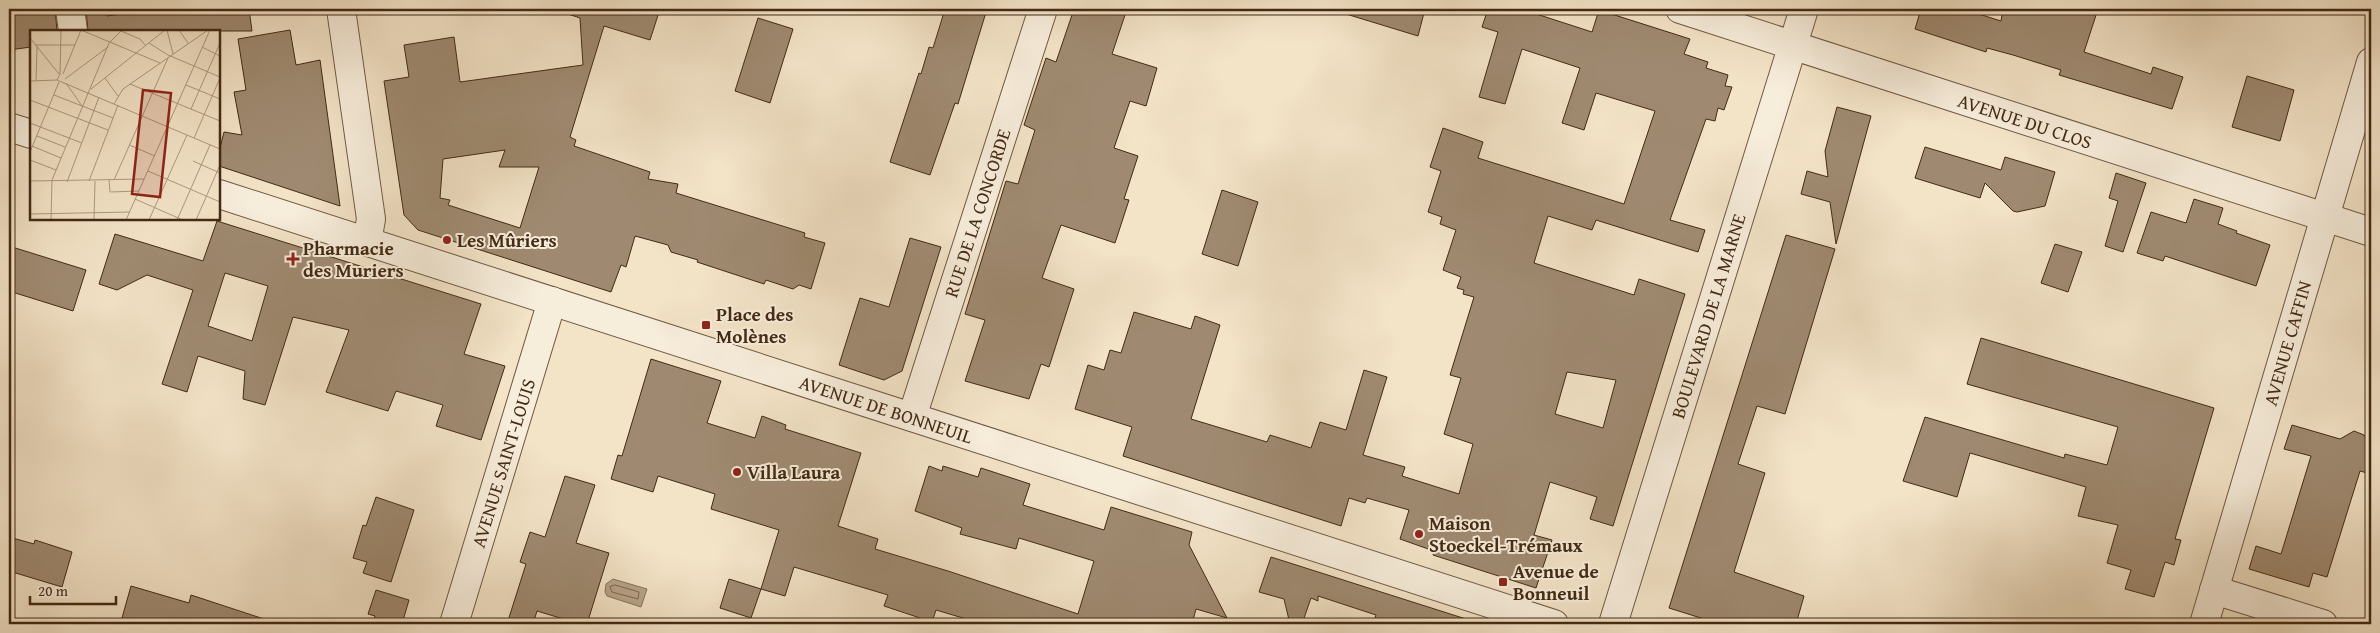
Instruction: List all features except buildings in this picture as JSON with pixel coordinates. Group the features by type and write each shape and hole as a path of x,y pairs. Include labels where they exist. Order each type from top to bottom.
{"street":[{"path":"70,9 73,30"},
{"path":"341,9 372,219 367,242"},
{"name":"RUE DE LA CONCORDE","path":"912,418 1043,9"},
{"name":"AVENUE DU CLOS","path":"1680,9 2371,232"},
{"name":"BOULEVARD DE LA MARNE","path":"1613,624 1804,9"},
{"name":"AVENUE CAFFIN","path":"2204,624 2324,218 2369,77"},
{"path":"9,127 30,134"},
{"name":"AVENUE DE BONNEUIL","path":"220,194 1554,624"},
{"name":"AVENUE SAINT-LOUIS","path":"454,624 552,302"},
{"path":"2214,590 2323,624"}],"water":[{"path":"613,579 647,589 641,607 607,596 605,592 606,584"}],"place":[{"name":"Les Mûriers","path":"447,240"},
{"name":"Pharmacie des Muriers","path":"293,259"},
{"name":"Place des Molènes","path":"706,325"},
{"name":"Villa Laura","path":"737,472"},
{"name":"Maison Stoeckel-Trémaux","path":"1419,534"},
{"name":"Avenue de Bonneuil","path":"1503,582"}]}
